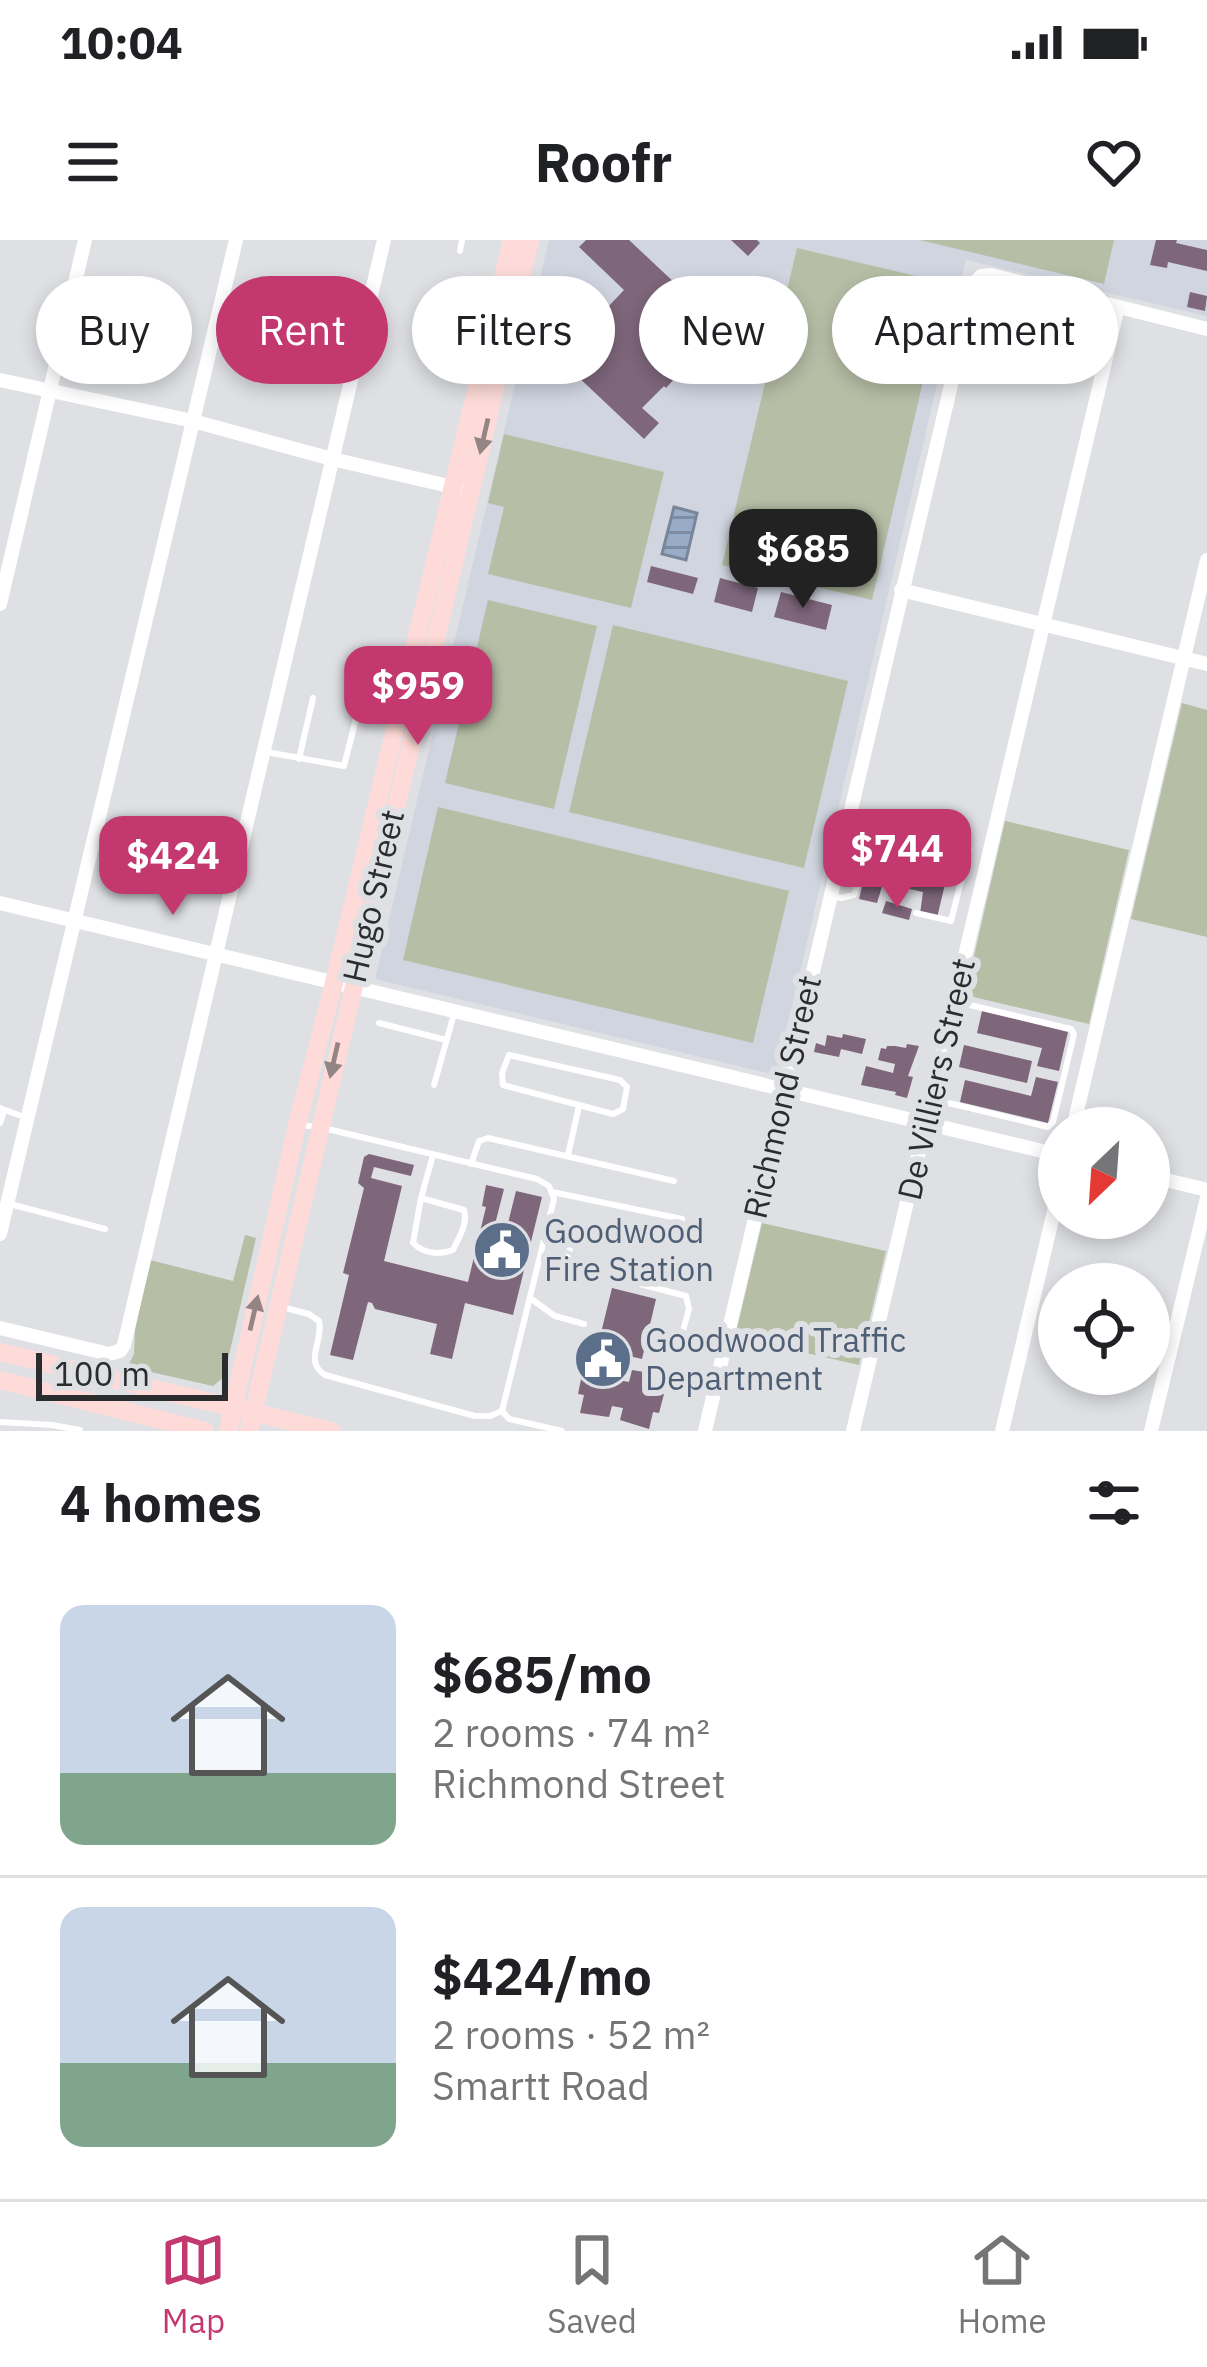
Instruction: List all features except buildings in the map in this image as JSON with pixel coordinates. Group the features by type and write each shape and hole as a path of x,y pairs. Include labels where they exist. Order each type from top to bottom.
{"street":[{"path":"0,604 85,240"},
{"path":"0,1234 236,240"},
{"path":"0,1328 109,1354 124,1345 384,240"},
{"name":"Hugo Street","path":"506,276 512,240"},
{"name":"Hugo Street","path":"519,276 530,240"},
{"path":"1118,307 1207,329"},
{"path":"0,380 193,421 461,489"},
{"name":"Hugo Street","path":"251,1422 319,1127 343,984 486,384"},
{"name":"Richmond Street","path":"705,1431 951,384"},
{"name":"De Villiers Street","path":"853,1431 1100,384"},
{"path":"1078,1107 1207,560"},
{"path":"901,590 1207,664"},
{"path":"0,903 1038,1150"},
{"name":"Hugo Street","path":"228,1431 297,1124 343,984"},
{"path":"1151,1431 1207,1194 1170,1183"},
{"path":"278,1207 299,1212"},
{"path":"1002,1431 1047,1239"},
{"path":"0,1352 233,1408 251,1422 331,1431"},
{"path":"0,1380 205,1431"},
{"path":"0,1394 60,1395"}],"lane":[{"path":"460,251 462,240"},
{"path":"299,759 313,698"},
{"path":"263,752 344,766 360,703"},
{"path":"916,914 951,921 969,850"},
{"path":"829,896 854,895 863,869"},
{"path":"931,1099 1048,1127 1064,1079 1071,1029 954,1001"},
{"path":"434,1085 455,1010"},
{"path":"379,1023 446,1040"},
{"path":"515,1055 617,1079 627,1087 624,1108 617,1114 579,1105 503,1084 506,1058 515,1055"},
{"path":"1064,1079 1084,1082"},
{"path":"568,1155 579,1105"},
{"path":"0,1123 2,1109 28,1118"},
{"path":"297,1124 537,1179 549,1186 554,1198 502,1411"},
{"path":"471,1164 483,1138 674,1181"},
{"path":"421,1198 464,1210 464,1227 454,1250 434,1253 413,1243 421,1198 433,1155"},
{"path":"552,1192 682,1219"},
{"path":"4,1208 105,1229"},
{"path":"566,1264 575,1229"},
{"path":"540,1258 686,1296 689,1309 676,1354"},
{"path":"530,1298 555,1316 584,1324"},
{"path":"278,1306 319,1321 313,1360 326,1375 475,1416 502,1411"},
{"path":"502,1411 508,1419 562,1431"},
{"path":"0,1422 80,1430"}],"shaded area":[{"path":"549,240 1207,240 1207,316 1118,295 1118,276 1035,276 966,260 962,276 832,276 832,384 937,384 776,1075 375,979 515,384 615,384 615,276 541,276"}],"green space":[{"path":"920,240 1114,240 1106,276 1071,276"},
{"path":"797,248 916,276 832,276 832,384 922,384 872,600 722,565 765,384 808,384 808,276 790,276"},
{"path":"504,434 664,472 631,608 488,574 504,507 488,503"},
{"path":"488,600 597,626 554,809 445,783"},
{"path":"613,625 848,681 804,868 569,812"},
{"path":"1182,703 1207,710 1207,937 1131,919"},
{"path":"438,807 789,891 753,1043 403,960"},
{"path":"1005,821 1129,850 1089,1024 965,995"},
{"path":"762,1223 886,1251 859,1365 735,1337"},
{"path":"245,1235 256,1238 224,1377 213,1386 133,1368 129,1364 150,1260 233,1281"}],"water":[{"path":"674,507 697,513 686,560 662,554"}],"place":[{"name":"Goodwood Fire Station","path":"502,1250"},
{"name":"Goodwood Traffic Department","path":"603,1359"}]}
